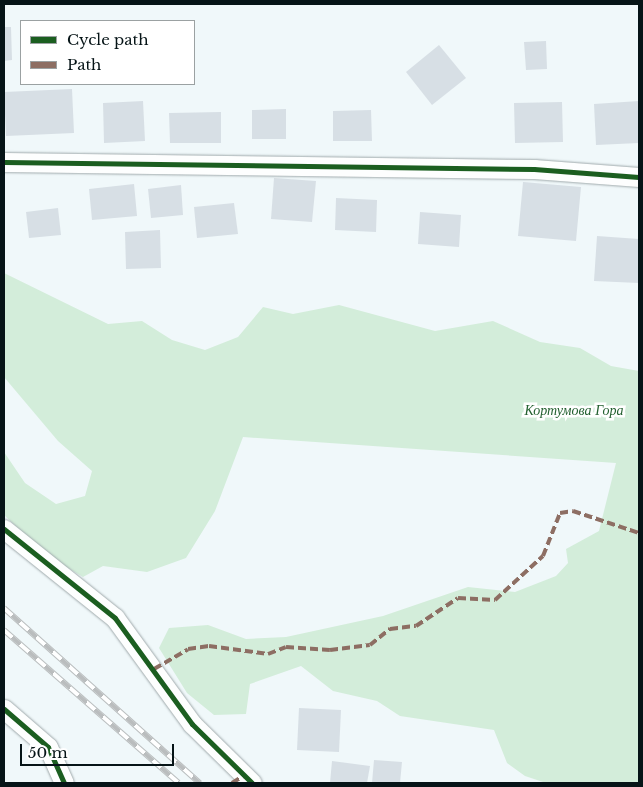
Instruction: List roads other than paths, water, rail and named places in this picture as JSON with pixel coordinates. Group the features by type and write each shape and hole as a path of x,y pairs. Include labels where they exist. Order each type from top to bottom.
{"street":[{"path":"4,162 534,169 639,177"},
{"path":"4,529 115,618 192,724 252,783"},
{"path":"4,709 48,747 64,783"}],"railway":[{"path":"4,608 200,783"},
{"path":"4,630 179,783"}],"park label":[{"name":"Кортумова Гора","path":"574,410"}]}
